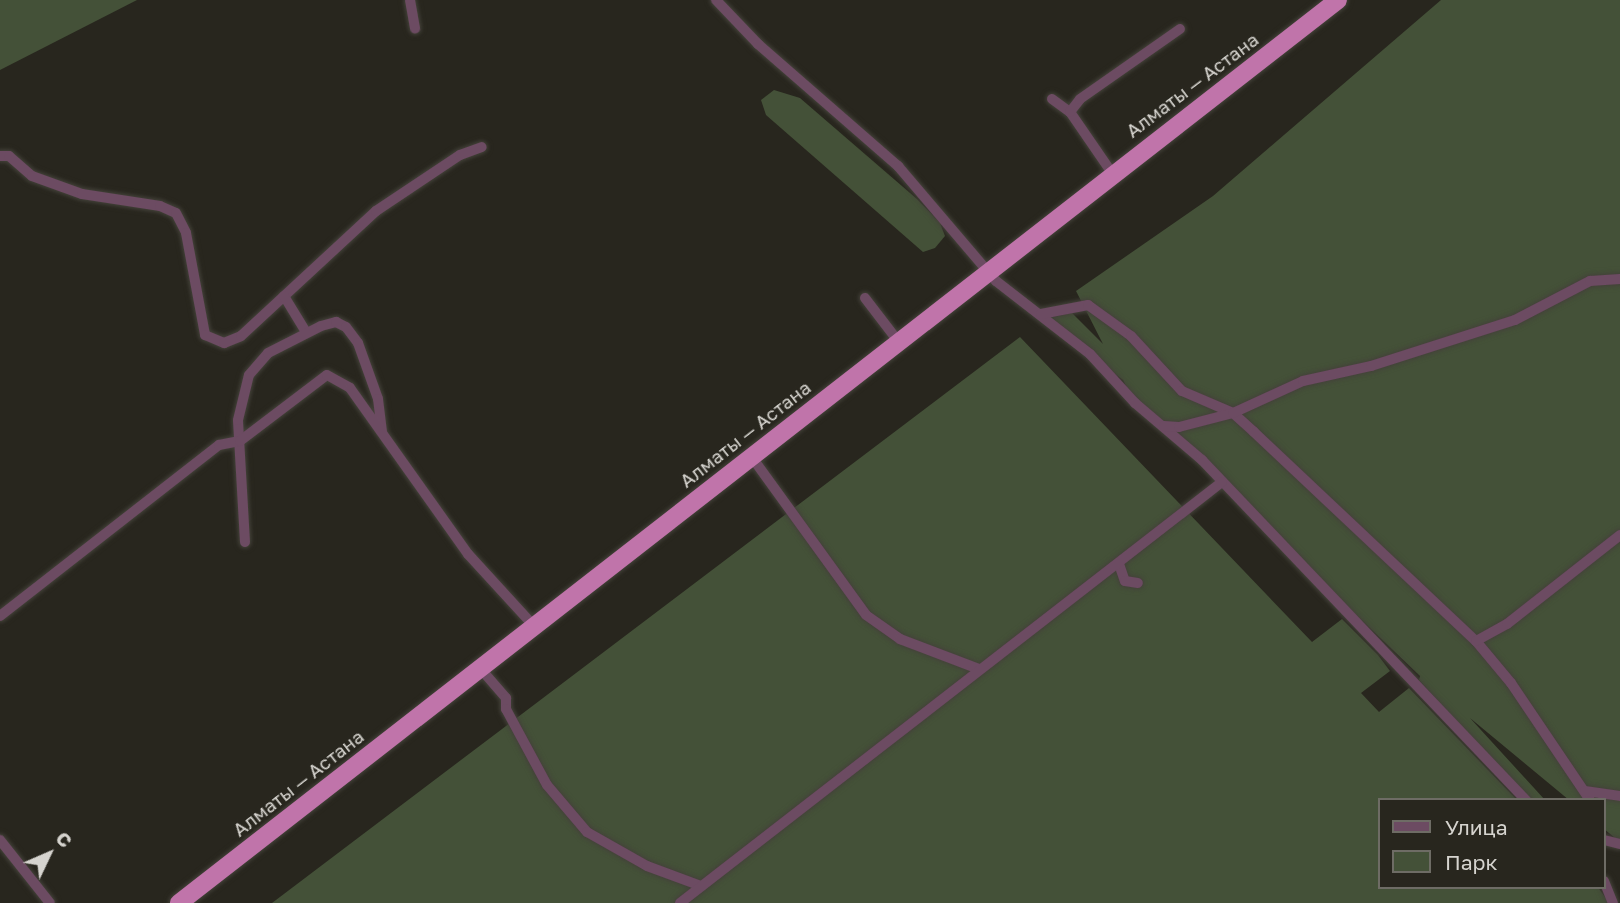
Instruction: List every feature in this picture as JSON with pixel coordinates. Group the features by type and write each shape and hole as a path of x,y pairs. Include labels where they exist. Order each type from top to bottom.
{"highway":[{"name":"Алматы — Астана","path":"179,903 1112,173 1338,0"}],"street":[{"path":"410,0 415,29"},
{"path":"716,0 758,44 898,166 987,271 1041,314 1222,482 1524,798"},
{"path":"1070,112 1080,99 1180,29"},
{"path":"1052,99 1070,112 1112,173"},
{"path":"0,156 9,156 32,176 82,194 160,206 176,213 189,245 205,334 216,343 241,336 376,211 449,162 482,147"},
{"path":"1164,426 1179,427 1233,413 1303,381 1371,366 1515,320 1590,281 1620,279"},
{"path":"284,296 306,332"},
{"path":"865,298 898,341"},
{"path":"1041,314 1088,304 1130,336 1182,391 1233,413 1476,641 1511,683 1587,795 1620,796"},
{"path":"245,542 238,420 249,375 268,353 306,332 336,322 352,332 378,399 382,430"},
{"path":"0,617 219,445 240,441 327,375 345,383 382,430 468,554 534,626"},
{"path":"751,456 854,603 883,631 979,668"},
{"path":"680,903 979,668 1119,564 1222,482"},
{"path":"1476,641 1507,624 1620,535"},
{"path":"1119,564 1125,581 1138,583"},
{"path":"480,668 506,698 506,709 547,785 587,832 647,866 701,886"},
{"path":"0,840 50,903"},
{"path":"1606,885 1614,903 1620,903"}],"green space":[{"path":"0,0 137,0 0,70"},
{"path":"1441,0 1620,0 1620,842 1606,831 1606,798 1567,798 1470,718 1543,798 1528,798 1419,680 1420,676 1135,403 1123,380 1045,319 1072,313 1103,344 1076,291 1213,196"},
{"path":"774,90 800,98 917,199 940,223 945,236 935,248 923,252 766,115 761,100"},
{"path":"1020,337 1312,642 1342,619 1378,655 1390,671 1361,693 1379,712 1409,688 1515,798 1378,798 1378,889 1599,889 1609,903 272,903"}]}
